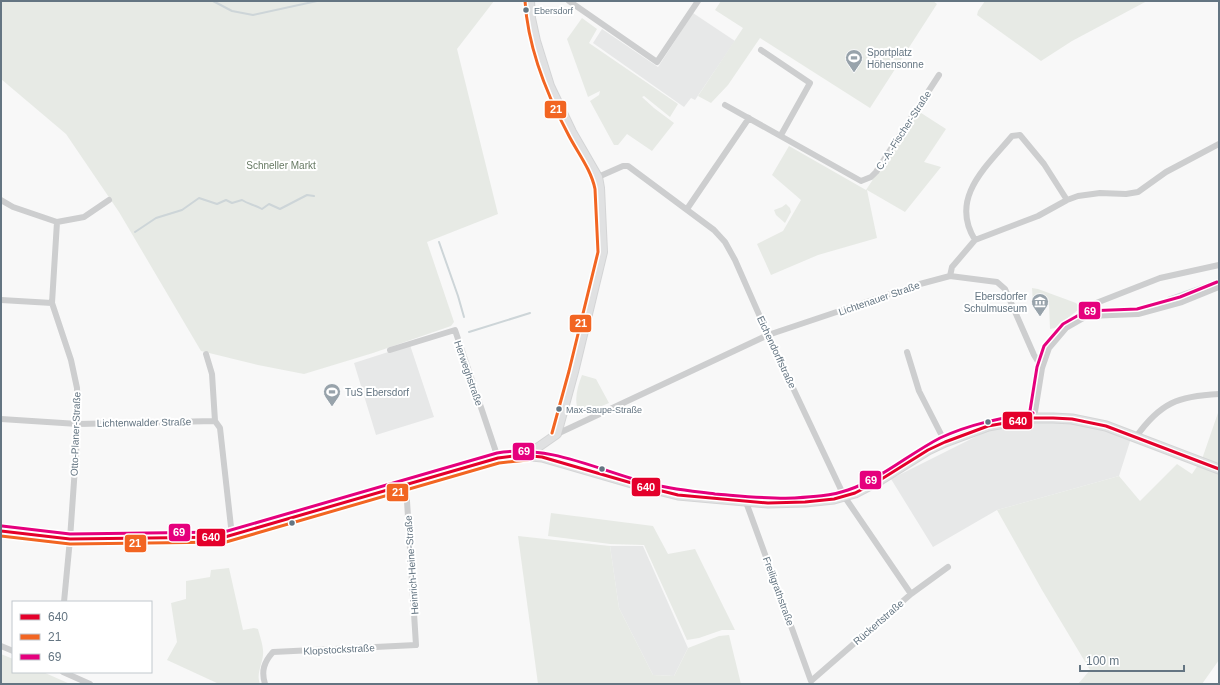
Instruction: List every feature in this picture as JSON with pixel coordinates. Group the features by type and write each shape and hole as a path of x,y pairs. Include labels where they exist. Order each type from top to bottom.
{"main road":[{"path":"1,531 70,539 232,536 498,458 527,455 548,458 664,492 746,502 805,502 855,493 944,442 988,426 1034,418 1072,419 1106,426 1219,469"}],"street":[{"path":"530,1 531,18 536,41 550,86 572,132 598,176 600,188 603,252 557,434"},
{"path":"569,1 657,62 698,1"},
{"path":"761,50 810,83 781,135"},
{"name":"C.-A.-Fischer-Straße","path":"725,104 861,181 871,177 876,172 939,75"},
{"path":"687,209 749,118"},
{"path":"975,240 969,230 966,212 966,202 970,190 977,179 1012,136 1020,135 1044,164 1067,200"},
{"path":"1042,368 1034,356 1005,289 998,282 950,276 952,267 975,240 1038,216 1067,200 1078,196 1100,193 1126,194 1138,192 1166,172 1219,144"},
{"name":"Eichendorffstraße","path":"598,176 623,166 628,166 714,230 725,242 735,260 768,335 844,496 911,594"},
{"path":"1,200 13,207 57,222 84,217 109,200"},
{"name":"Otto-Planer-Straße","path":"57,222 52,303 71,360 77,388 78,424 64,601"},
{"path":"1087,316 1086,307 1160,278 1219,265"},
{"name":"Lichtenauer Straße","path":"527,455 557,434 768,335 920,284 950,276"},
{"path":"1034,418 1042,368 1049,348 1060,332 1087,316 1138,314 1182,302 1219,287"},
{"path":"1,300 52,303"},
{"name":"Herweghstraße","path":"390,350 455,330 498,458"},
{"path":"907,352 919,391 944,442"},
{"path":"206,354 212,374 215,421 220,428 232,536"},
{"path":"1136,437 1153,416 1164,406 1184,399 1219,394"},
{"name":"Lichtenwalder Straße","path":"1,419 78,424 215,421"},
{"name":"Heinrich-Heine-Straße","path":"406,485 416,645"},
{"name":"Freiligrathstraße","path":"746,502 810,681"},
{"name":"Rückertstraße","path":"810,681 911,594 948,567"},
{"name":"Klopstockstraße","path":"265,684 263,679 263,664 272,652 416,645"},
{"path":"1,646 12,651"},
{"path":"65,673 90,684"}],"shaded area":[{"path":"693,13 735,41 695,100 691,98 684,107 593,43 602,29 658,67"},
{"path":"410,345 434,417 376,435 354,363"},
{"path":"1039,414 1133,432 1119,476 997,510 933,547 891,479 1015,417"},
{"path":"610,546 643,546 688,648 674,676 653,675 619,608"}],"green space":[{"name":"Schneller Markt","path":"1,1 494,1 457,49 498,214 427,242 454,322 451,326 373,353 304,374 258,365 201,351 119,212 66,134 1,79"},
{"name":"Sportplatz Höhensonne","path":"721,1 933,1 937,4 870,108 760,38 728,85 711,103 698,96 743,28 715,10"},
{"path":"985,1 1147,1 1072,41 1041,61 977,15"},
{"path":"582,18 597,29 589,43 678,104 670,117 644,96 642,97 674,123 652,151 627,134 618,145 614,145 590,101 599,95 600,91 588,97 567,39"},
{"path":"918,111 946,129 924,162 941,167 905,212 867,190 877,238 818,255 771,275 757,244 783,231 801,200 772,175 789,146 866,190"},
{"path":"786,204 790,208 791,212 785,223 776,215 774,210"},
{"path":"1032,288 1076,303 1079,306 1078,310 1055,328 1050,329 1049,304 1033,303"},
{"path":"582,375 596,379 609,403 580,415 576,400 577,390"},
{"path":"1219,410 1219,463 1202,459"},
{"path":"1177,464 1192,474 1198,465 1219,473 1219,660 1202,684 1078,684 1090,670 1042,590 997,510 1119,476 1140,501"},
{"path":"551,513 653,526 668,554 695,549 735,630 722,630 699,638 687,640 644,545 610,544 548,536"},
{"path":"518,536 610,546 619,608 653,675 674,676 688,648 719,636 729,635 741,684 538,684"},
{"path":"229,568 243,630 254,628 258,629 262,642 263,652 259,673 260,684 219,684 167,660 177,642 171,603 186,599 186,581 210,577 211,570"},
{"path":"1,654 12,659 12,673 45,673 70,684 1,684"}],"waterway":[{"path":"213,1 232,11 253,15 317,1"},
{"path":"135,232 156,218 182,210 199,198 217,204 226,200 232,203 242,200 262,209 269,204 280,209 307,195 314,196"},
{"path":"439,242 464,317"},
{"path":"1168,298 1219,280"},
{"path":"469,332 530,313"}],"transit line":[{"name":"21","path":"525,1 530,36 539,70 552,103 587,168 595,189 598,252 569,371 552,433"},
{"name":"69","path":"1029,417 1037,367 1044,346 1063,324 1086,311 1137,309 1180,297 1217,282"},
{"name":"69","path":"2,526 70,534 224,532 497,453 516,451 554,455 647,483 681,490 764,498 821,496 835,494 860,485 883,473 928,444 951,433 986,422 1033,413"},
{"name":"640","path":"1,531 70,539 225,537 498,458 521,455 542,457 678,495 768,503 805,502 834,499 855,493 880,480 928,450 945,442 988,426 1034,418 1072,419 1106,426 1219,469"},
{"name":"21","path":"1,536 70,544 226,542 499,463 528,460"}],"place":[{"name":"Ebersdorf","path":"526,10"},
{"name":"Sportplatz Höhensonne","path":"854,73"},
{"name":"Ebersdorfer Schulmuseum","path":"1040,317"},
{"name":"TuS Ebersdorf","path":"332,407"},
{"name":"Max-Saupe-Straße","path":"559,409"}]}
